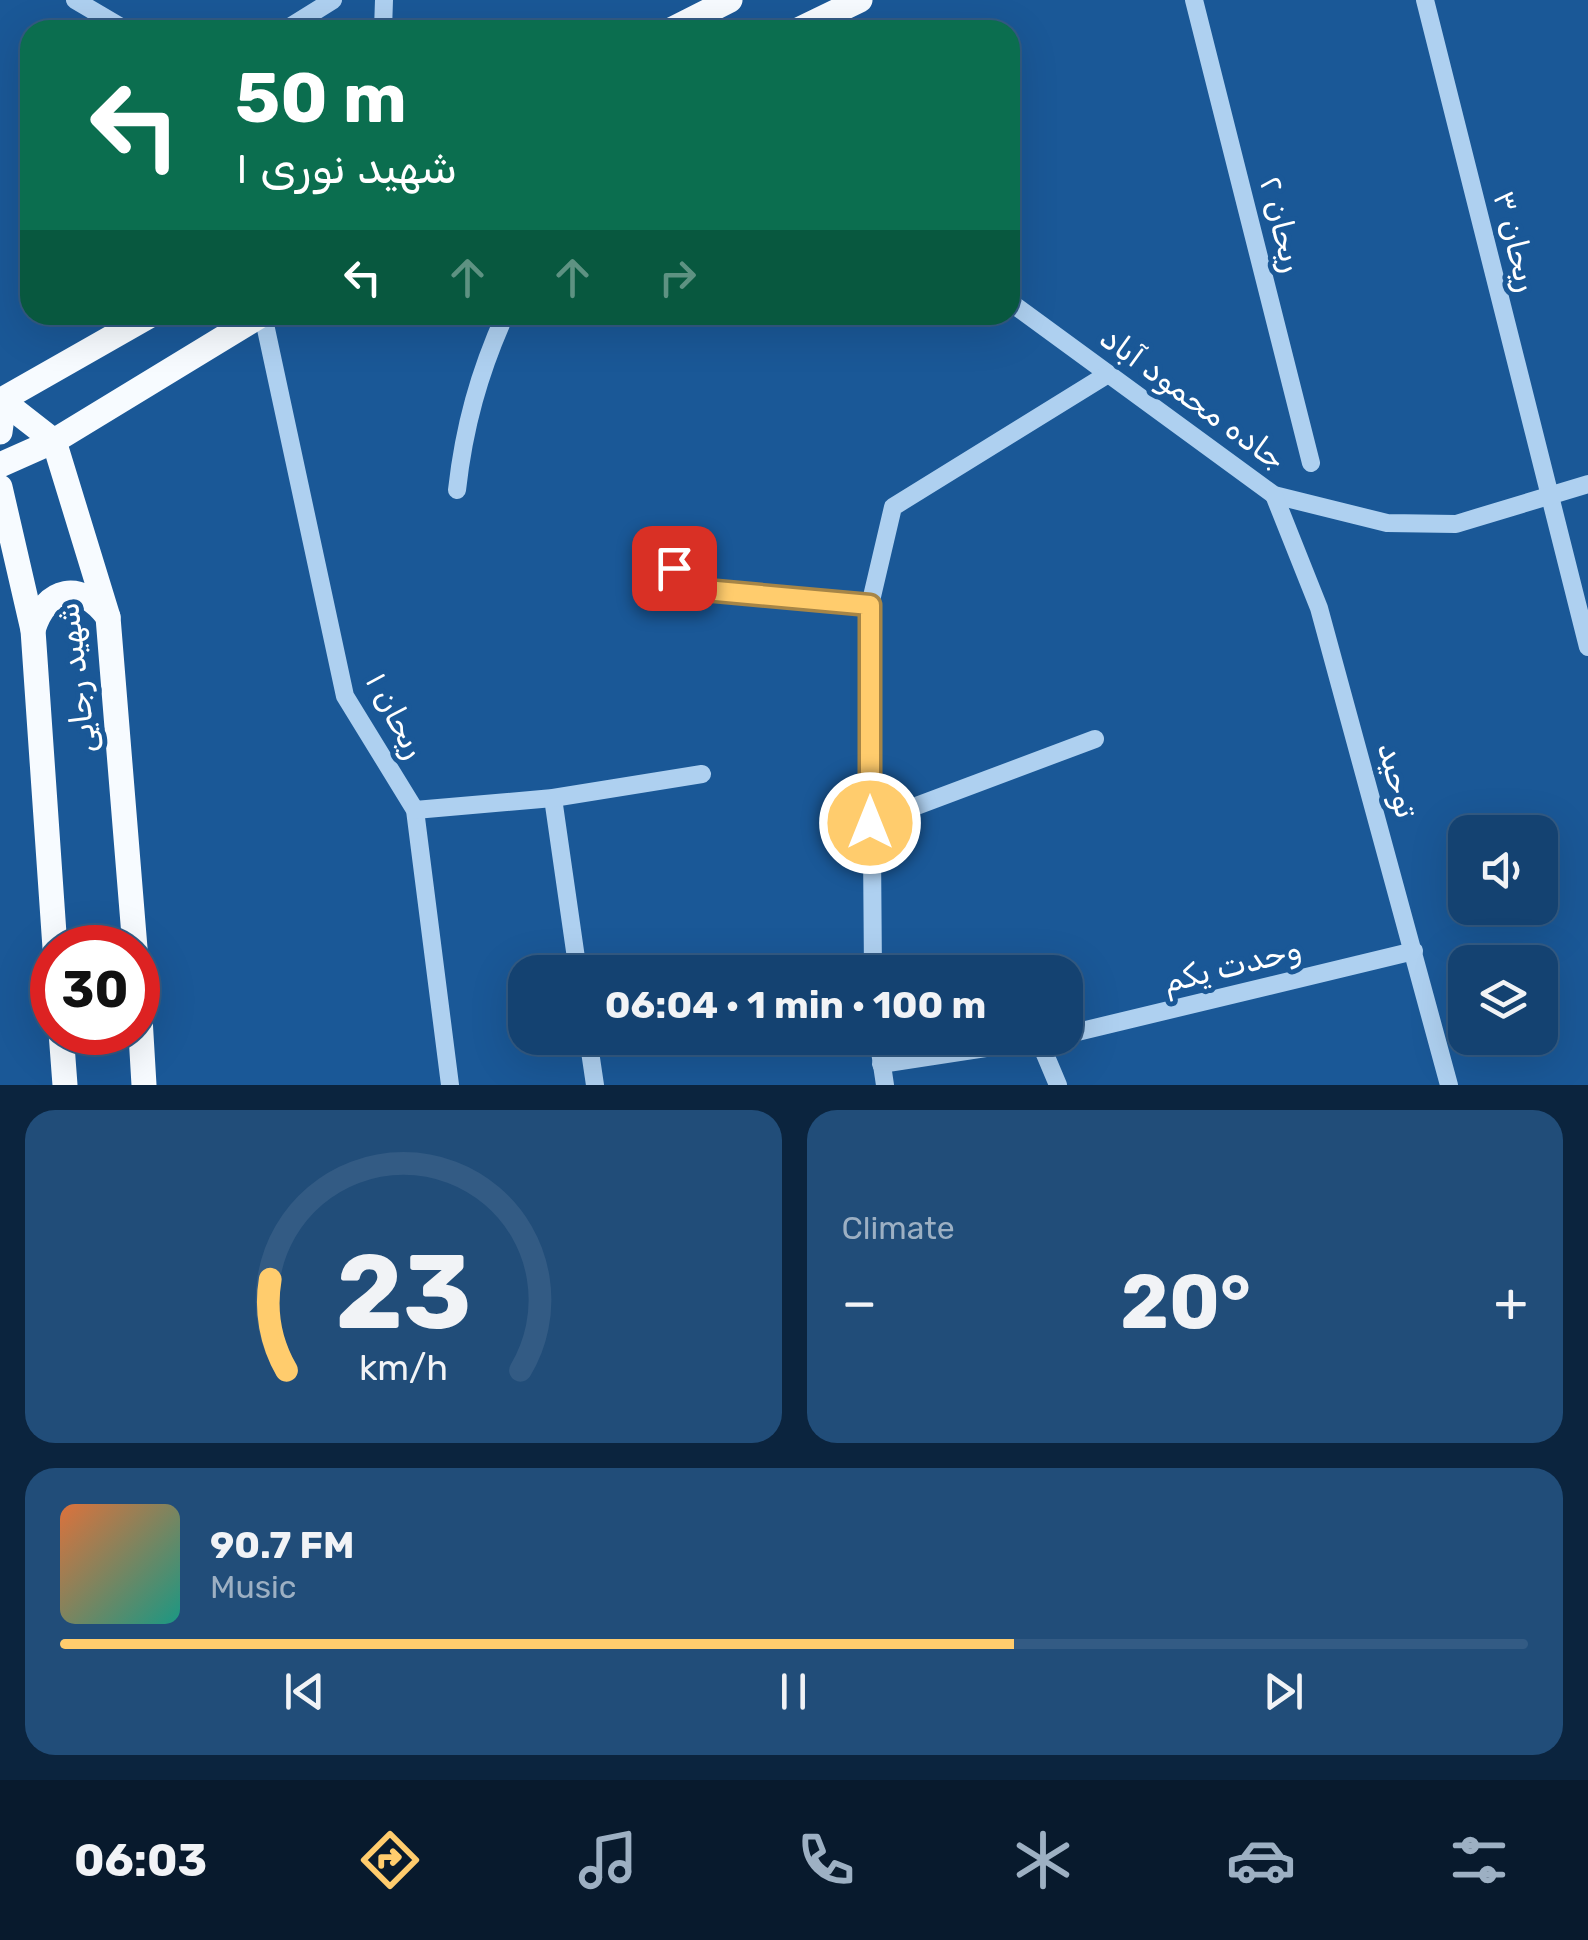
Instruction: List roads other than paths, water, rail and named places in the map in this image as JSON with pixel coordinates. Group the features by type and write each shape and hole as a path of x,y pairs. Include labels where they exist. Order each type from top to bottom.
{"main road":[{"path":"691,20 730,0"},
{"path":"819,20 860,0"},
{"path":"2,402 134,325"},
{"path":"0,466 54,441 245,325"},
{"path":"0,432 2,402"},
{"path":"2,402 54,441"},
{"name":"شهید رجایی","path":"54,441 108,617 132,925"},
{"name":"شهید رجایی","path":"0,486 33,630 53,925"},
{"path":"33,630 39,610 55,596 75,592 95,600 108,617"},
{"path":"63,1055 65,1085"},
{"path":"142,1055 144,1085"}],"street":[{"path":"75,0 109,20"},
{"path":"301,20 333,0"},
{"name":"ریحان ۲","path":"1194,0 1311,463"},
{"name":"ریحان ۳","path":"1425,0 1588,647"},
{"name":"جاده محمود آباد","path":"1020,309 1274,495 1388,523 1456,524 1588,484"},
{"name":"ریحان ۱","path":"264,325 345,696 415,810 450,1085"},
{"path":"456,490 463,435 478,376 501,325"},
{"path":"872,955 870,605 893,508 1108,374"},
{"name":"توحيد","path":"1274,495 1319,608 1449,1085"},
{"path":"674,568 694,589 870,605"},
{"path":"870,823 1094,739"},
{"path":"415,810 553,798 702,774"},
{"path":"553,798 576,955"},
{"name":"وحدت یکم","path":"1083,1031 1414,950"},
{"path":"590,1055 594,1085"},
{"path":"880,1055 885,1085"},
{"path":"881,1064 938,1055"},
{"path":"1050,1055 1058,1085"}]}
